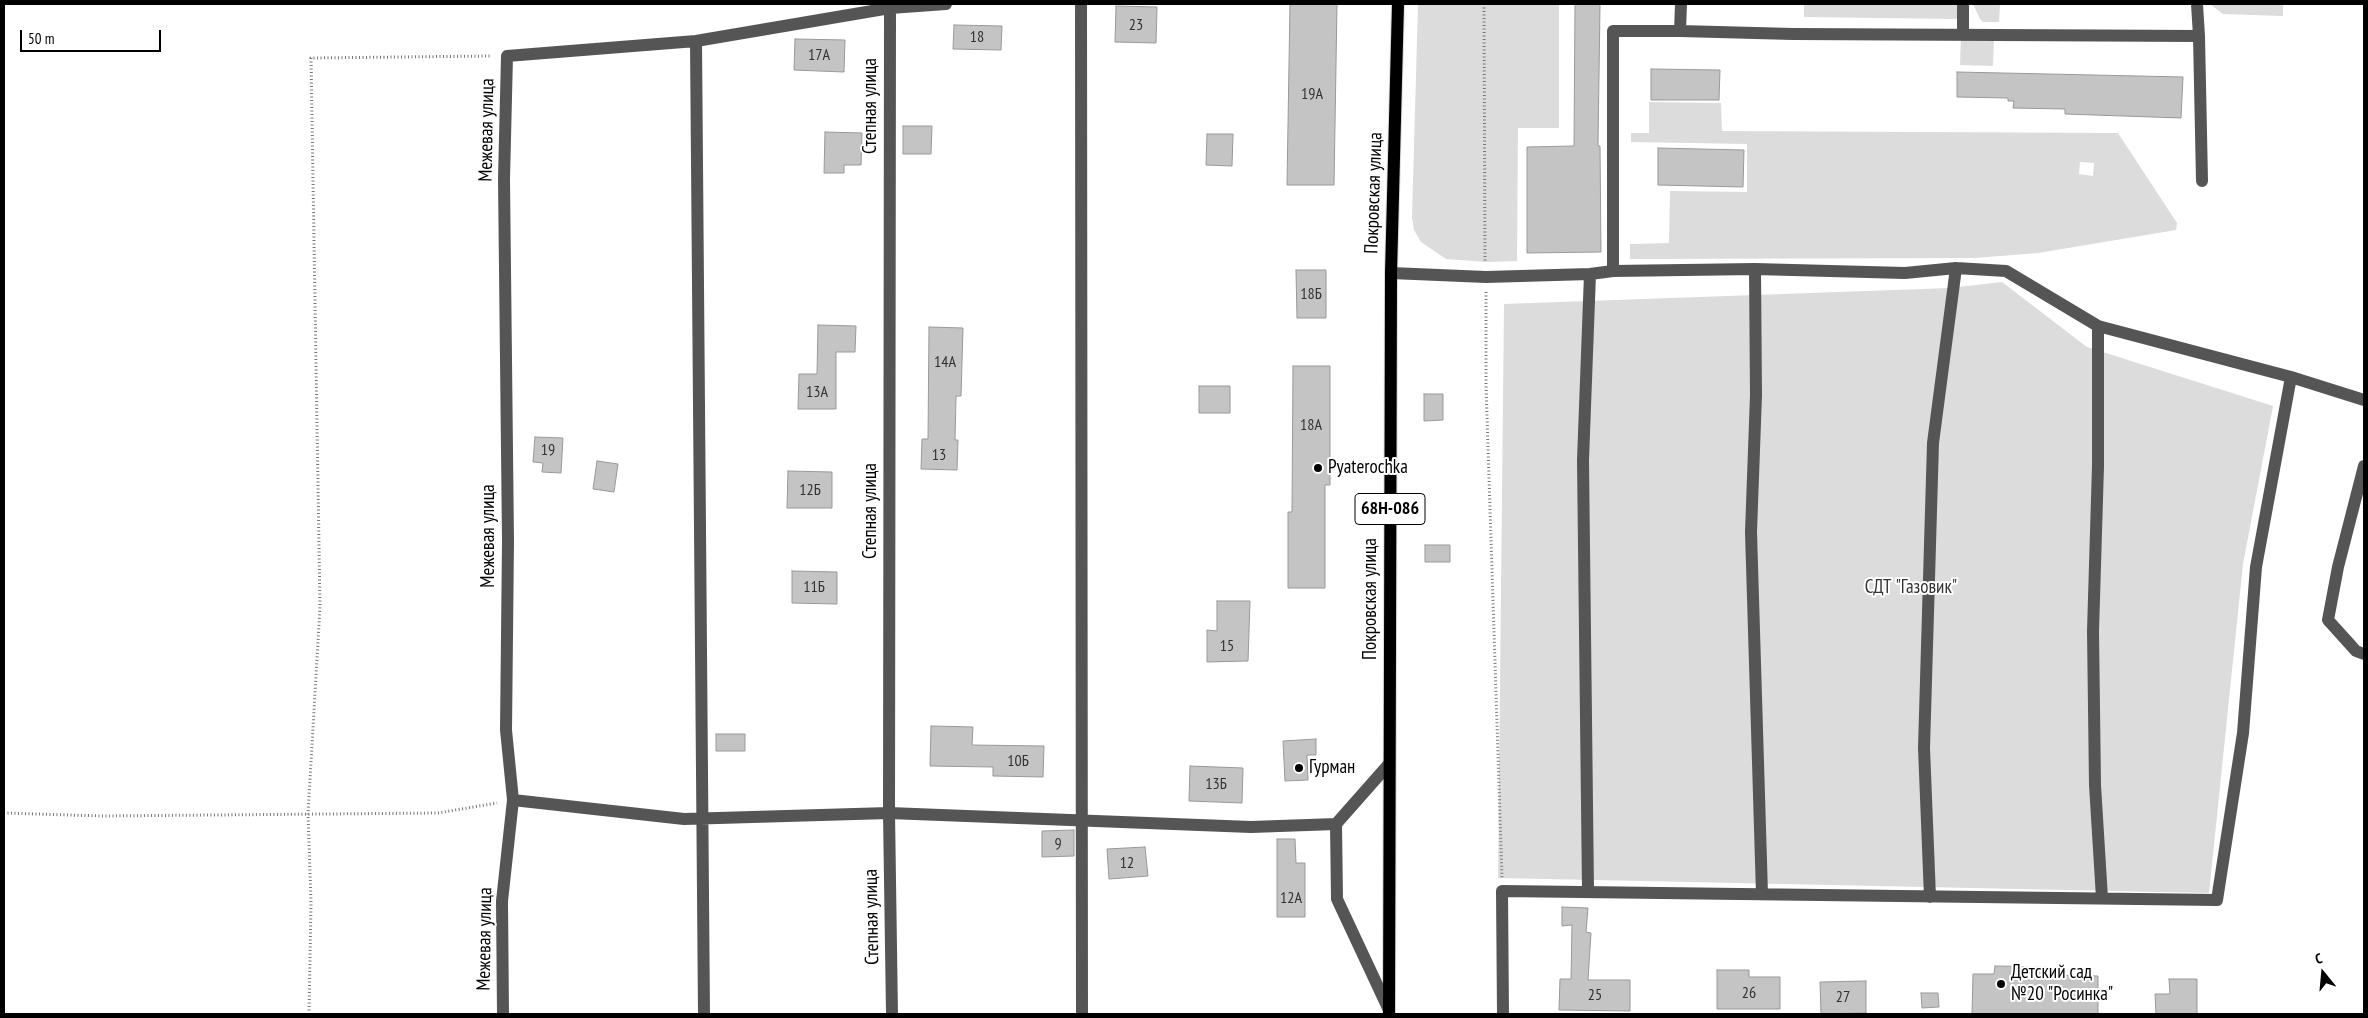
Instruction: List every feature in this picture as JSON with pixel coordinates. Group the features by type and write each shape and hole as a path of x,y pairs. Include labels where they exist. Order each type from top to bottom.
{"main road":[{"name":"Покровская улица","path":"1389,1011 1391,273 1398,4"}],"street":[{"path":"507,56 696,41 890,8 946,4"},
{"path":"1081,4 1082,1014"},
{"path":"1680,31 1681,4"},
{"path":"1963,4 1963,34"},
{"path":"2197,4 2202,181"},
{"name":"Степная улица","path":"890,8 890,813 892,1014"},
{"path":"1613,271 1613,31 2199,36"},
{"path":"696,41 704,1014"},
{"name":"Межевая улица","path":"503,1014 502,901 513,800 506,730 508,531 504,179 507,56"},
{"path":"1391,273 1486,278 1590,274 1613,271 1755,269 1905,273 1956,268 2006,271 2098,326 2291,377 2364,400"},
{"path":"1930,896 1924,748 1933,443 1956,268"},
{"path":"1755,269 1756,395 1751,532 1762,894"},
{"path":"1588,891 1582,460 1590,274"},
{"path":"2098,326 2098,466 2093,631 2095,784 2102,898"},
{"path":"1503,1014 1502,891 2217,900 2243,733 2256,567 2291,377"},
{"path":"2364,466 2338,567 2328,620 2356,651 2364,654"},
{"path":"1389,1011 1337,899 1336,824 1390,764"},
{"path":"513,800 684,820 890,813 1083,822 1251,827 1336,824"}],"path":[{"path":"1484,4 1486,385 1502,891"},
{"path":"309,1014 311,903 308,814 320,607 311,58 507,56"},
{"path":"4,813 102,816 438,813 513,800"}],"green space":[{"path":"1418,4 1559,4 1559,128 1518,128 1517,261 1487,262 1446,259 1421,242 1414,230 1412,217"},
{"path":"1804,4 1957,4 1957,19 1804,17"},
{"path":"1973,4 2000,4 1999,22 1983,22"},
{"path":"2210,4 2283,4 2283,16 2223,14"},
{"path":"1961,36 1994,38 1993,66 1960,65"},
{"path":"1649,102 1721,103 1722,131 2118,133 2177,223 2176,230 2038,253 1975,258 1630,259 1630,244 1669,243 1670,191 1747,192 1747,144 1631,142 1631,133 1649,133","holes":["2080,162 2094,163 2093,176 2079,174"]},
{"name":"СДТ \"Газовик\"","path":"2002,282 2087,347 2273,406 2243,564 2209,893 1498,878 1504,304 1950,288"}],"building":[{"path":"1290,4 1337,4 1334,185 1287,185"},
{"path":"1575,4 1600,4 1598,146 1600,146 1601,252 1527,253 1527,147 1574,146"},
{"path":"1116,6 1157,7 1156,43 1115,42"},
{"path":"954,25 1002,26 1001,50 953,49"},
{"path":"795,39 845,40 844,72 794,70"},
{"path":"1651,69 1720,70 1719,100 1651,100"},
{"path":"1957,72 2183,77 2181,118 2065,114 2065,109 2013,108 2014,101 2008,101 2008,98 1957,97"},
{"path":"903,126 932,126 931,154 903,154"},
{"path":"825,132 862,133 861,165 844,165 844,173 824,173"},
{"path":"1207,134 1233,134 1232,166 1206,165"},
{"path":"1658,148 1744,150 1743,187 1658,185"},
{"path":"1296,270 1326,270 1326,318 1297,318"},
{"path":"818,325 856,326 855,352 836,352 836,409 798,409 799,374 817,374"},
{"path":"929,327 963,328 961,396 956,396 955,440 958,440 957,470 921,469 922,439 928,439"},
{"path":"1293,366 1330,366 1330,485 1325,485 1325,588 1288,588 1288,512 1292,512"},
{"path":"1199,386 1230,386 1230,413 1199,413"},
{"path":"1424,394 1443,394 1443,420 1424,421"},
{"path":"535,437 563,438 561,473 542,472 543,463 533,462"},
{"path":"597,461 618,464 614,492 593,489"},
{"path":"788,471 832,472 832,508 787,508"},
{"path":"1425,545 1450,545 1450,562 1425,562"},
{"path":"792,571 837,572 837,604 792,603"},
{"path":"1217,601 1250,601 1248,661 1207,662 1207,630 1217,631"},
{"path":"931,726 973,727 972,745 1044,746 1043,777 993,776 993,767 930,766"},
{"path":"716,734 745,734 745,751 716,751"},
{"path":"1316,739 1316,755 1307,755 1308,780 1285,781 1283,741"},
{"path":"1190,766 1243,768 1242,803 1189,801"},
{"path":"1074,830 1074,856 1042,857 1042,831"},
{"path":"1277,839 1295,839 1296,863 1305,863 1305,917 1277,917"},
{"path":"1145,847 1148,876 1109,879 1107,849"},
{"path":"1562,907 1588,908 1586,932 1591,933 1588,980 1630,980 1630,1011 1559,1010 1560,979 1571,979 1572,925 1562,926"},
{"path":"1995,966 2047,967 2047,975 2098,976 2098,1014 1972,1014 1973,974 1994,974"},
{"path":"1717,970 1749,970 1749,977 1780,977 1780,1009 1717,1009"},
{"path":"2169,979 2197,979 2197,1014 2156,1014 2155,994 2170,994"},
{"path":"1866,981 1866,1013 1821,1014 1820,982"},
{"path":"1921,993 1938,993 1939,1007 1922,1008"}],"place":[{"name":"Pyaterochka","path":"1318,468"},
{"name":"Гурман","path":"1299,768"},
{"name":"Детский сад №20 \"Росинка\"","path":"2001,984"}]}
